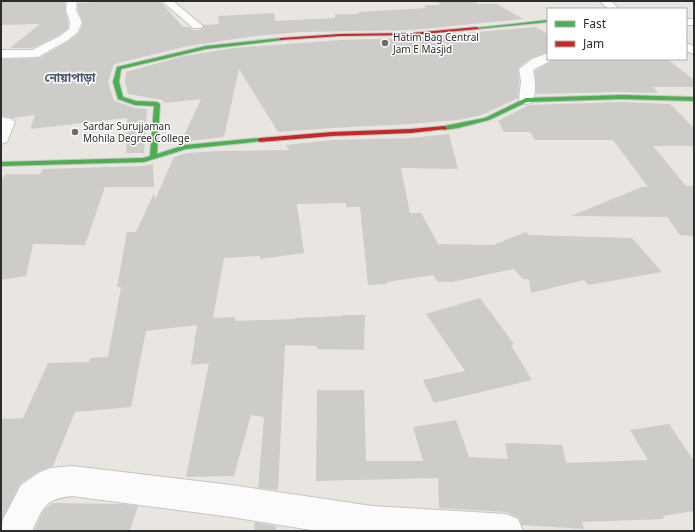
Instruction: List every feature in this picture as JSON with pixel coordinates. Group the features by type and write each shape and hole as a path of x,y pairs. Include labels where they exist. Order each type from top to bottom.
{"street":[{"path":"1,54 34,54 64,38 74,30 76,22 71,10 72,1"},
{"path":"167,1 170,5 198,26"},
{"path":"605,1 613,8"},
{"path":"153,157 157,104 135,103 120,98 116,82 119,68 148,62 182,52 234,43 340,35 412,34 547,21"},
{"path":"526,100 528,81 526,69 536,62 547,57"},
{"path":"1,164 116,162 144,160 185,147 332,134 411,131 458,126 486,119 526,100 621,97 693,100"},
{"path":"1,122 7,122 1,139"},
{"path":"15,531 32,496 51,484 72,481 231,501 372,523 506,531"}],"building":[{"path":"1,1 65,1 68,28 59,35 32,48 10,48 40,24 1,25"},
{"path":"160,1 183,27 189,27 193,30 201,30 204,25 219,24 218,16 274,13 275,21 335,18 335,14 359,14 358,12 426,8 424,5 440,5 438,1 475,1 477,4 497,4 523,19 412,30 300,32 255,36 188,46 114,64 108,82 114,101 135,108 147,109 144,153 126,153 127,118 30,129 35,115 13,118 1,116 1,59 39,58 69,41 79,33 83,23 78,10 78,3"},
{"path":"536,27 547,33 547,52 531,58 518,68 518,98 482,115 458,120 411,124 278,132 239,69 224,137 181,142 201,99 165,103 162,100 128,94 125,82 126,72 184,56 234,48 340,40 412,38"},
{"path":"668,60 694,80 694,87 653,87 658,93 621,92 536,94 535,71 553,61"},
{"path":"621,102 670,104 694,128 694,146 653,146 686,186 694,186 694,236 680,235 667,217 571,216 642,187 648,187 613,140 535,140 530,132 504,132 498,121 529,105"},
{"path":"449,134 458,169 401,168 410,213 421,213 438,244 493,245 526,232 529,235 632,238 662,272 588,285 584,280 531,293 529,279 523,279 514,269 452,282 438,282 433,275 387,282 387,284 368,285 360,207 346,207 346,203 297,204 304,253 260,259 260,256 224,258 213,318 235,317 235,321 365,315 364,350 317,349 317,346 285,345 278,490 258,488 264,417 251,415 234,476 186,477 209,363 191,365 197,325 146,331 131,407 75,412 53,466 39,471 20,484 1,522 1,419 23,418 48,363 89,362 90,358 108,357 121,287 117,287 127,232 136,232 154,193 155,200 174,157 187,153 289,150 286,145 332,140 411,138"},
{"path":"153,164 154,187 105,187 85,245 33,244 26,276 1,280 1,180 6,174 40,174 43,169 144,166"},
{"path":"480,298 514,344 511,345 532,380 434,403 423,380 465,371 426,314"},
{"path":"317,390 364,390 366,461 423,461 413,427 456,420 469,457 508,459 505,443 562,445 566,463 648,460 630,430 669,424 694,461 694,511 663,516 664,519 582,522 584,529 522,525 519,518 506,512 439,508 438,478 316,481"},
{"path":"53,503 124,504 138,506 130,531 34,531 43,511"},
{"path":"255,522 276,526 276,531 254,531"}],"traffic: fast":[{"path":"477,28 547,21"},
{"path":"153,157 157,104 135,103 120,98 116,82 119,68 206,47 281,39"},
{"path":"444,128 487,119 526,100 621,97 694,99"},
{"path":"1,164 144,160 185,147 260,140"}],"traffic: jam":[{"path":"281,39 340,35 412,34 477,28"},
{"path":"260,140 332,134 411,131 444,128"}],"place":[{"name":"Hatim Bag Central Jam E Masjid","path":"385,43"},
{"name":"Sardar Surujjaman Mohila Degree College","path":"75,132"}],"district":[{"name":"নোয়াপাড়া","path":"70,77"}]}
